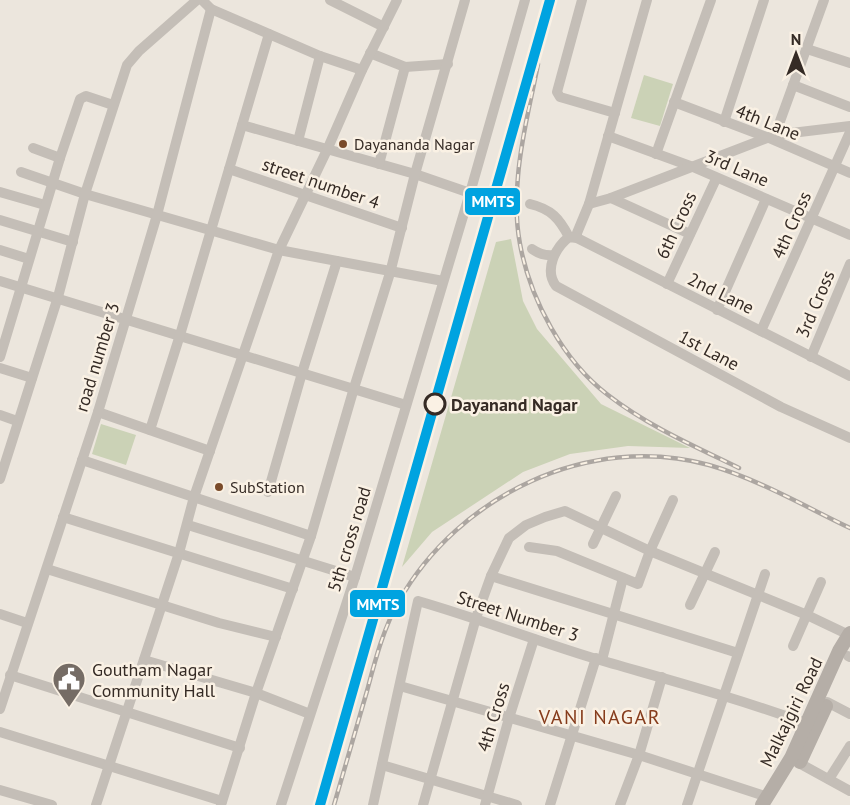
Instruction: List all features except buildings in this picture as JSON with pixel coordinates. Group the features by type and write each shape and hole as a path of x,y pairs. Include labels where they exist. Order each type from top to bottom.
{"main road":[{"name":"Malkajgiri Road","path":"767,802 808,724 839,651 849,634"},
{"name":"Malkajgiri Road","path":"767,802 799,763 849,655"}],"street":[{"path":"0,478 58,297 85,194 130,60 197,0"},
{"path":"202,0 211,9 320,56 362,70"},
{"path":"330,0 384,27"},
{"path":"96,805 188,525 194,496 279,250 397,0"},
{"name":"5th cross road","path":"281,805 355,577 470,194 525,0"},
{"path":"582,0 557,92 560,97 615,113"},
{"path":"532,249 546,256 554,255 577,233 589,204 647,0"},
{"path":"656,154 711,0"},
{"path":"724,122 764,0"},
{"path":"772,137 794,85 824,0"},
{"path":"0,732 109,765 221,803 256,693 311,536 390,273 415,174 448,64 462,1"},
{"name":"road number 3","path":"0,710 98,412 157,215 211,9"},
{"path":"150,430 269,34"},
{"path":"807,50 850,63"},
{"path":"370,53 405,67 448,64"},
{"path":"298,141 320,56"},
{"path":"379,164 405,67"},
{"path":"794,85 850,107"},
{"path":"0,357 52,183 81,97 87,96 113,105"},
{"name":"4th Lane","path":"674,102 724,122 772,137 850,173"},
{"path":"242,125 415,174 470,194"},
{"path":"589,204 611,198 772,137 850,126"},
{"name":"4th Cross","path":"761,331 850,132"},
{"name":"3rd Lane","path":"608,136 693,167 850,236"},
{"path":"33,148 60,158"},
{"name":"street number 4","path":"229,169 402,228"},
{"path":"21,172 85,194 279,250 390,273 443,281"},
{"name":"6th Cross","path":"667,284 716,179"},
{"path":"0,192 45,206"},
{"path":"611,198 690,234"},
{"path":"717,310 766,199"},
{"path":"530,204 542,207 557,216 573,237"},
{"path":"0,220 73,242"},
{"name":"2nd Lane","path":"573,237 850,376"},
{"path":"0,250 29,259"},
{"name":"1st Lane","path":"554,255 551,276 555,286 781,407 850,438"},
{"path":"268,492 337,261"},
{"name":"3rd Cross","path":"811,357 846,286 850,264"},
{"path":"0,281 406,405"},
{"path":"0,368 32,378"},
{"path":"98,412 210,451"},
{"path":"0,415 17,421"},
{"path":"82,460 311,536"},
{"path":"593,544 616,496"},
{"path":"529,547 557,552 638,584 673,500"},
{"path":"423,805 476,618 491,576 509,538 526,525 544,517 565,511 650,551 849,634"},
{"path":"63,517 293,589"},
{"path":"188,525 355,577"},
{"path":"690,605 715,552"},
{"path":"47,569 162,606 276,638"},
{"path":"687,805 765,574"},
{"path":"491,576 738,653"},
{"path":"550,805 614,616 624,578"},
{"path":"794,646 821,582"},
{"name":"Street Number 3","path":"373,805 418,601 476,618 534,639 723,695 808,724"},
{"path":"0,614 27,623"},
{"name":"4th Cross","path":"486,801 534,639"},
{"path":"144,660 256,693 310,714"},
{"path":"10,675 240,748"},
{"path":"621,805 662,677"},
{"path":"400,686 639,754 698,774 767,802"},
{"path":"827,702 850,714"},
{"path":"829,779 850,746"},
{"path":"799,763 850,791"},
{"path":"382,765 486,801 517,805"},
{"path":"0,790 52,805"}],"green space":[{"path":"644,75 673,84 660,126 631,118"},
{"path":"511,239 523,301 537,329 601,404 690,448 628,446 570,454 523,472 432,532 402,567 496,242"},
{"path":"101,424 136,435 126,465 92,454"}],"railway":[{"path":"538,64 521,148 517,210 525,265 540,307 563,347 577,365 608,395 655,426 739,468"},
{"path":"334,805 380,645 399,601 424,564 455,531 491,503 531,481 574,466 618,458 664,457 709,465 727,471 781,494 850,528"}],"transit line":[{"name":"MMTS","path":"320,805 550,0"}],"place":[{"name":"Dayananda Nagar","path":"343,144"},
{"name":"Dayanand Nagar","path":"435,404"},
{"name":"SubStation","path":"219,487"},
{"name":"Goutham Nagar Community Hall","path":"69,708"}],"district":[{"name":"VANI NAGAR","path":"600,717"}]}
